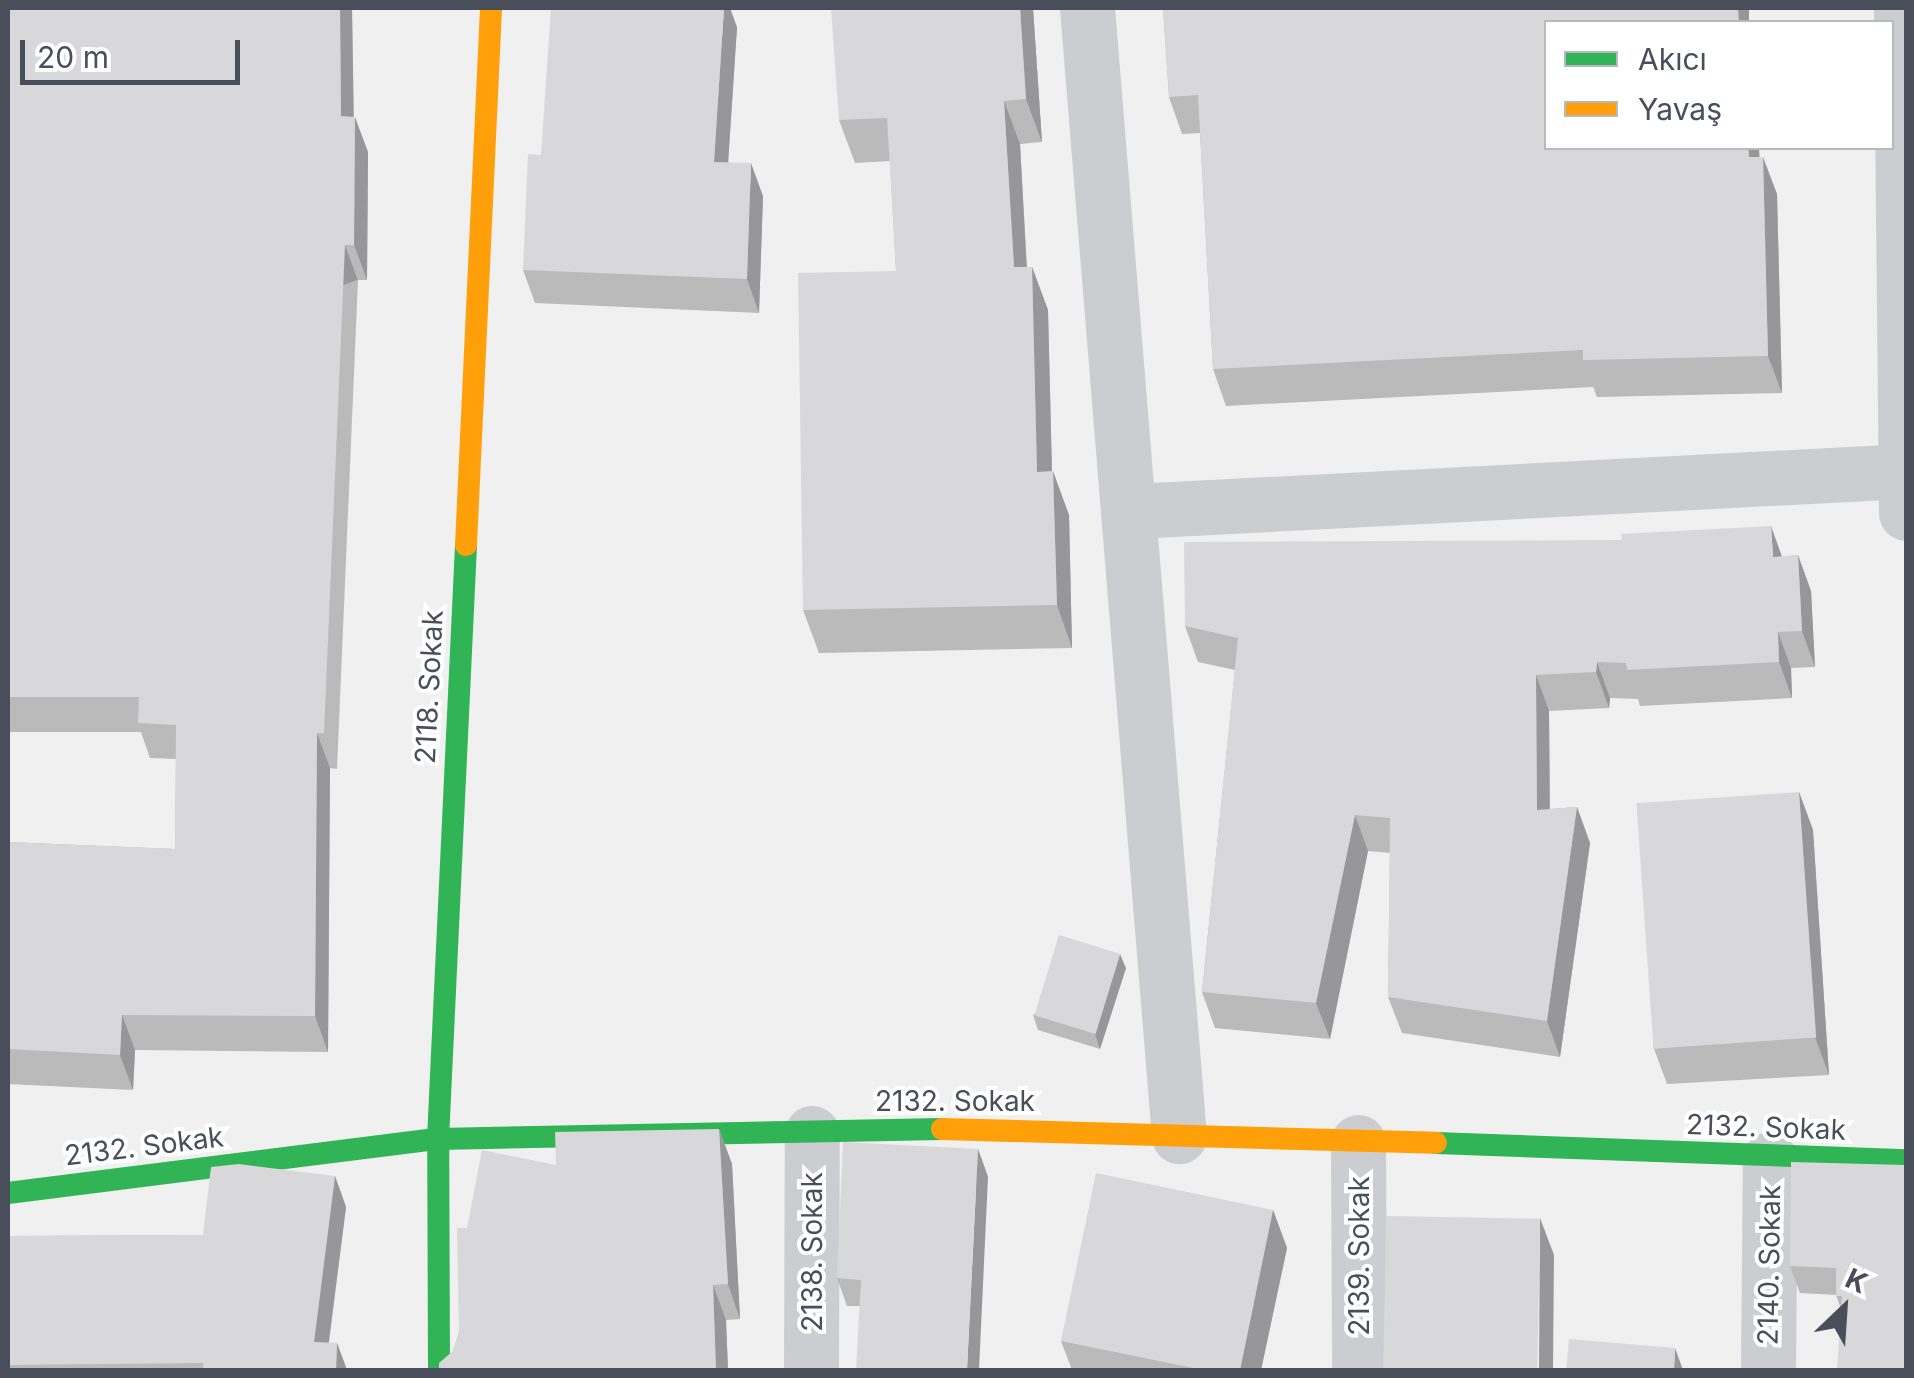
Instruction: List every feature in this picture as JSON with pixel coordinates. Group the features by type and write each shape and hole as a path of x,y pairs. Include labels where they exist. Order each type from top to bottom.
{"street":[{"name":"2118. Sokak","path":"439,1370 438,1139 490,8"},
{"path":"1087,8 1133,511 1179,1136"},
{"path":"1133,511 1906,485 1901,8"},
{"name":"2132. Sokak","path":"8,1194 438,1139 997,1128 1770,1159 1906,1160"},
{"name":"2138. Sokak","path":"811,1370 812,1132"},
{"name":"2139. Sokak","path":"1358,1142 1359,1370"},
{"name":"2140. Sokak","path":"1768,1370 1770,1159"}],"building":[{"path":"8,8 340,8 341,116 355,117 354,245 345,245 324,733 317,733 315,1016 122,1015 120,1055 8,1049 8,842 175,849 176,725 138,723 139,697 8,697"},
{"path":"551,8 724,8 714,162 751,163 747,279 523,270 528,154 541,155"},
{"path":"831,8 1020,8 1026,99 1004,101 1014,267 1032,267 1037,472 1053,471 1057,605 803,610 798,273 896,271 887,118 839,120"},
{"path":"1163,8 1738,8 1739,20 1544,20 1544,150 1748,150 1749,157 1763,157 1768,356 1583,360 1583,350 1213,369 1198,95 1169,97"},
{"path":"1771,526 1773,557 1798,555 1802,631 1778,632 1779,662 1627,670 1626,663 1597,662 1596,672 1536,675 1537,810 1577,807 1547,1021 1388,997 1390,818 1355,815 1316,1003 1202,992 1238,638 1185,626 1184,542 1622,540 1621,534"},
{"path":"1799,792 1816,1037 1654,1049 1636,803"},
{"path":"1059,935 1120,954 1096,1034 1034,1015"},
{"path":"719,1129 728,1284 713,1285 716,1370 439,1370 439,1363 453,1351 459,1332 457,1228 467,1228 482,1150 556,1165 555,1132"},
{"path":"843,1142 978,1149 967,1370 856,1370 861,1280 837,1278"},
{"path":"1791,1162 1906,1165 1906,1370 1837,1370 1842,1296 1836,1296 1836,1268 1790,1266"},
{"path":"239,1164 335,1176 314,1342 337,1343 336,1370 203,1370 203,1363 8,1365 8,1236 203,1235 211,1167"},
{"path":"1096,1173 1273,1210 1240,1370 1203,1370 1061,1341"},
{"path":"1386,1216 1540,1219 1537,1370 1383,1370"},
{"path":"1569,1339 1675,1348 1674,1370 1566,1370"}],"traffic: fast":[{"path":"439,1370 438,1139 466,545"},
{"path":"8,1193 438,1139 942,1129"},
{"path":"1436,1143 1906,1160"}],"traffic: slow":[{"path":"466,545 491,8"},
{"path":"942,1129 1436,1143"}]}
